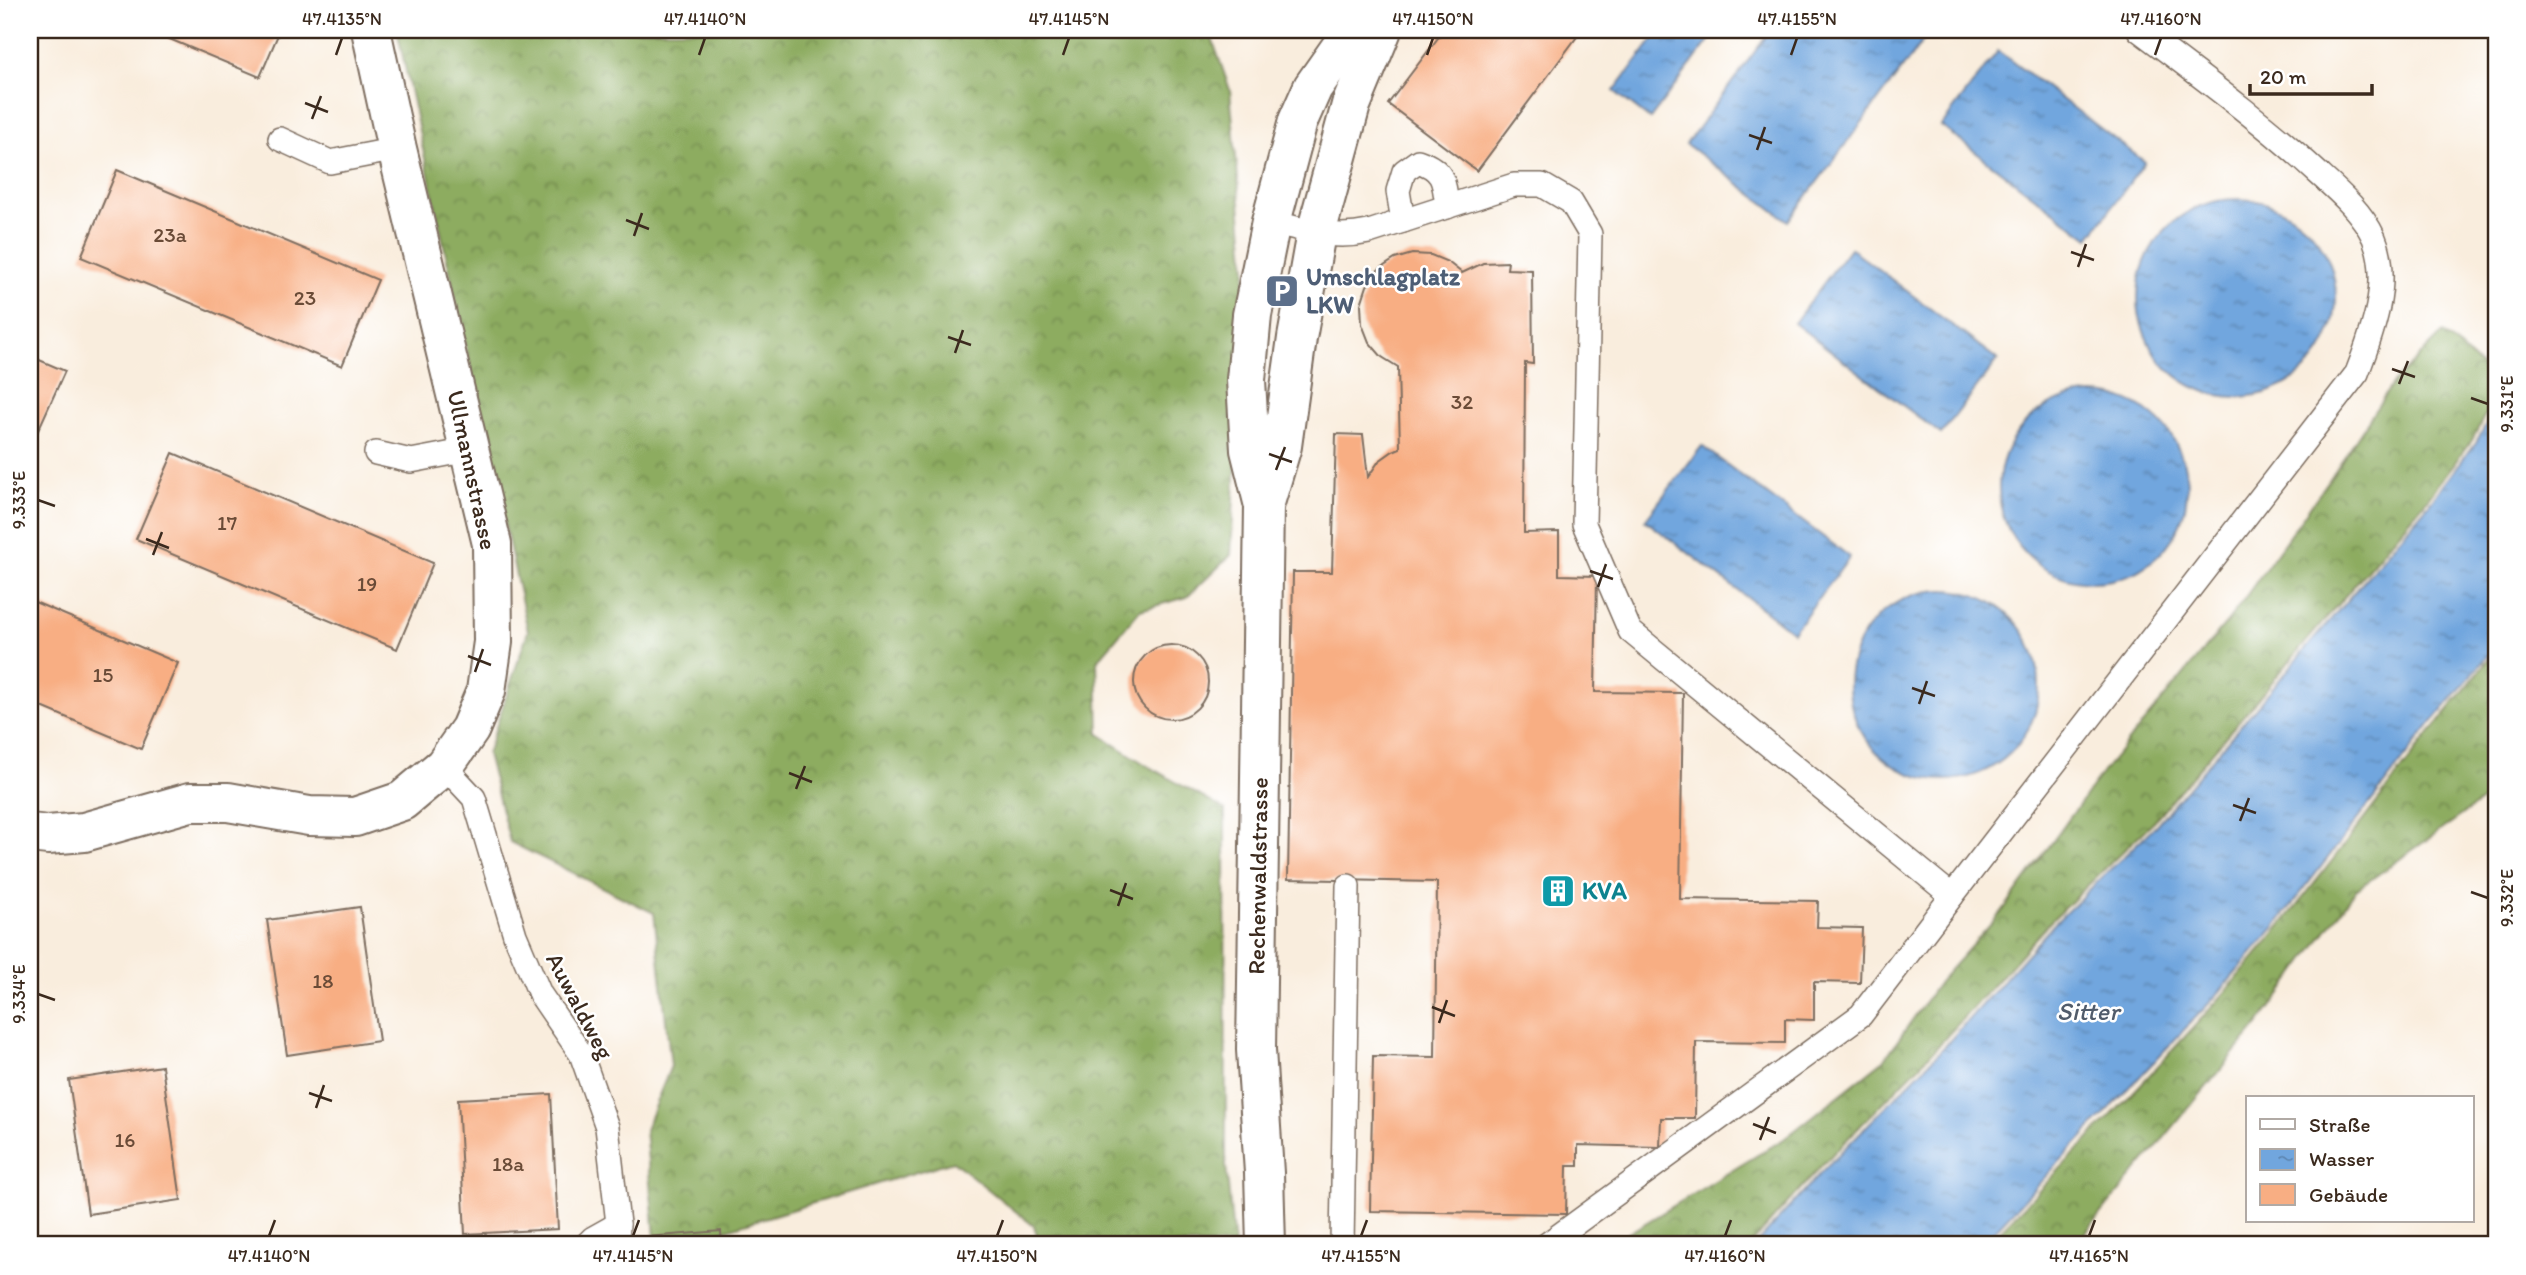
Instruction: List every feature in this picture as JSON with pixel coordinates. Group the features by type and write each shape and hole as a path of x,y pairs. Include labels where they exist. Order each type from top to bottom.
{"street":[{"name":"Ullmannstrasse","path":"30,833 48,835 84,832 190,802 228,802 309,816 355,817 402,801 444,766 470,729 486,691 493,642 492,544 371,30"},
{"name":"Rechenwaldstrasse","path":"1266,1245 1256,1050 1264,506 1250,450 1246,380 1252,314 1271,222 1298,121 1312,86 1353,30"},
{"name":"Rechenwaldstrasse","path":"1264,506 1282,446 1297,338 1316,233 1351,105 1382,30"}],"lane":[{"path":"1546,1245 1861,1014 2357,373 2377,321 2381,268 2374,239 2354,207 2277,135 2139,30"},
{"path":"279,139 330,162 397,149"},
{"path":"1403,221 1398,191 1404,171 1418,160 1433,166 1444,180 1447,207"},
{"path":"1271,222 1347,237 1514,185 1542,185 1571,202 1590,234 1584,524 1630,631 1952,897"},
{"path":"376,453 411,461 469,450"},
{"name":"Auwaldweg","path":"444,766 474,798 515,935 540,993 580,1054 607,1127 617,1235"},
{"path":"1342,1245 1348,886"},
{"path":"586,1245 593,1238 617,1235"}],"green space":[{"path":"397,30 1209,30 1230,90 1246,270 1231,555 1187,597 1140,610 1097,661 1099,734 1146,765 1225,810 1226,1165 1234,1245 1040,1245 1034,1226 953,1161 721,1231 655,1237 645,1130 671,1066 654,913 510,842 487,754 528,631"},
{"path":"2443,333 2490,375 2496,375 2496,394 2472,440 2425,502 2153,822 2051,921 1930,1055 1821,1166 1750,1245 1609,1245 1784,1139 1884,1060 1939,982 2001,913 2105,769 2229,620 2329,480 2393,383"},
{"path":"2496,651 2496,791 2356,890 2258,1025 2075,1245 1986,1245 2219,999 2290,914"}],"water":[{"path":"1660,30 1717,30 1650,119 1614,91"},
{"path":"1771,30 1931,30 1788,221 1686,144"},
{"path":"1998,51 2145,162 2089,238 1941,126"},
{"path":"2237,199 2275,207 2307,228 2328,260 2336,298 2328,336 2307,368 2275,389 2237,397 2199,389 2167,368 2146,336 2138,298 2146,260 2167,228 2199,207"},
{"path":"1850,248 1998,360 1941,434 1794,323"},
{"path":"2093,394 2111,395 2129,401 2160,421 2180,452 2186,470 2186,506 2180,524 2160,555 2129,575 2111,581 2093,582 2075,581 2057,575 2026,555 2006,524 2000,506 1999,488 2000,470 2006,452 2026,421 2057,401 2075,395"},
{"name":"Sitter","path":"2496,407 2496,646 2434,720 2274,928 2216,996 1981,1245 1755,1245 1824,1169 1934,1058 2054,924 2156,825 2428,505 2476,442"},
{"path":"1702,446 1850,557 1793,632 1645,520"},
{"path":"1944,590 1980,597 2011,618 2032,649 2039,685 2032,721 2011,752 1980,773 1944,780 1908,773 1877,752 1856,721 1849,685 1856,649 1877,618 1908,597"}],"building":[{"path":"148,30 280,30 260,77"},
{"path":"1444,30 1582,30 1477,171 1388,104"},
{"path":"117,170 378,280 342,366 81,257"},
{"name":"KVA","path":"1412,254 1431,255 1448,262 1462,273 1483,263 1508,262 1507,269 1532,270 1533,364 1525,363 1524,533 1559,532 1559,575 1597,576 1595,692 1683,693 1680,899 1818,901 1817,927 1862,928 1860,983 1814,982 1814,1020 1785,1019 1785,1043 1696,1042 1695,1118 1661,1118 1660,1147 1578,1145 1578,1166 1567,1166 1566,1214 1370,1211 1373,1056 1435,1057 1437,882 1288,879 1293,572 1332,572 1336,434 1363,435 1368,477 1379,461 1400,448 1398,367 1382,357 1369,342 1362,324 1361,304 1367,286 1378,270 1395,259"},
{"path":"30,356 65,371 32,444 30,443"},
{"path":"173,453 433,563 397,649 136,539"},
{"path":"30,600 178,663 141,749 30,702"},
{"path":"1171,645 1192,651 1202,661 1208,682 1202,703 1192,713 1171,719 1150,713 1140,703 1134,682 1140,661 1150,651"},
{"path":"360,907 379,1041 287,1055 267,920"},
{"path":"162,1066 181,1200 88,1214 69,1080"},
{"path":"551,1094 558,1229 465,1234 458,1099"},
{"path":"721,1231 722,1245 635,1245 635,1238"}],"place":[{"name":"Umschlagplatz LKW","path":"1282,291"},
{"name":"KVA","path":"1558,891"}]}
